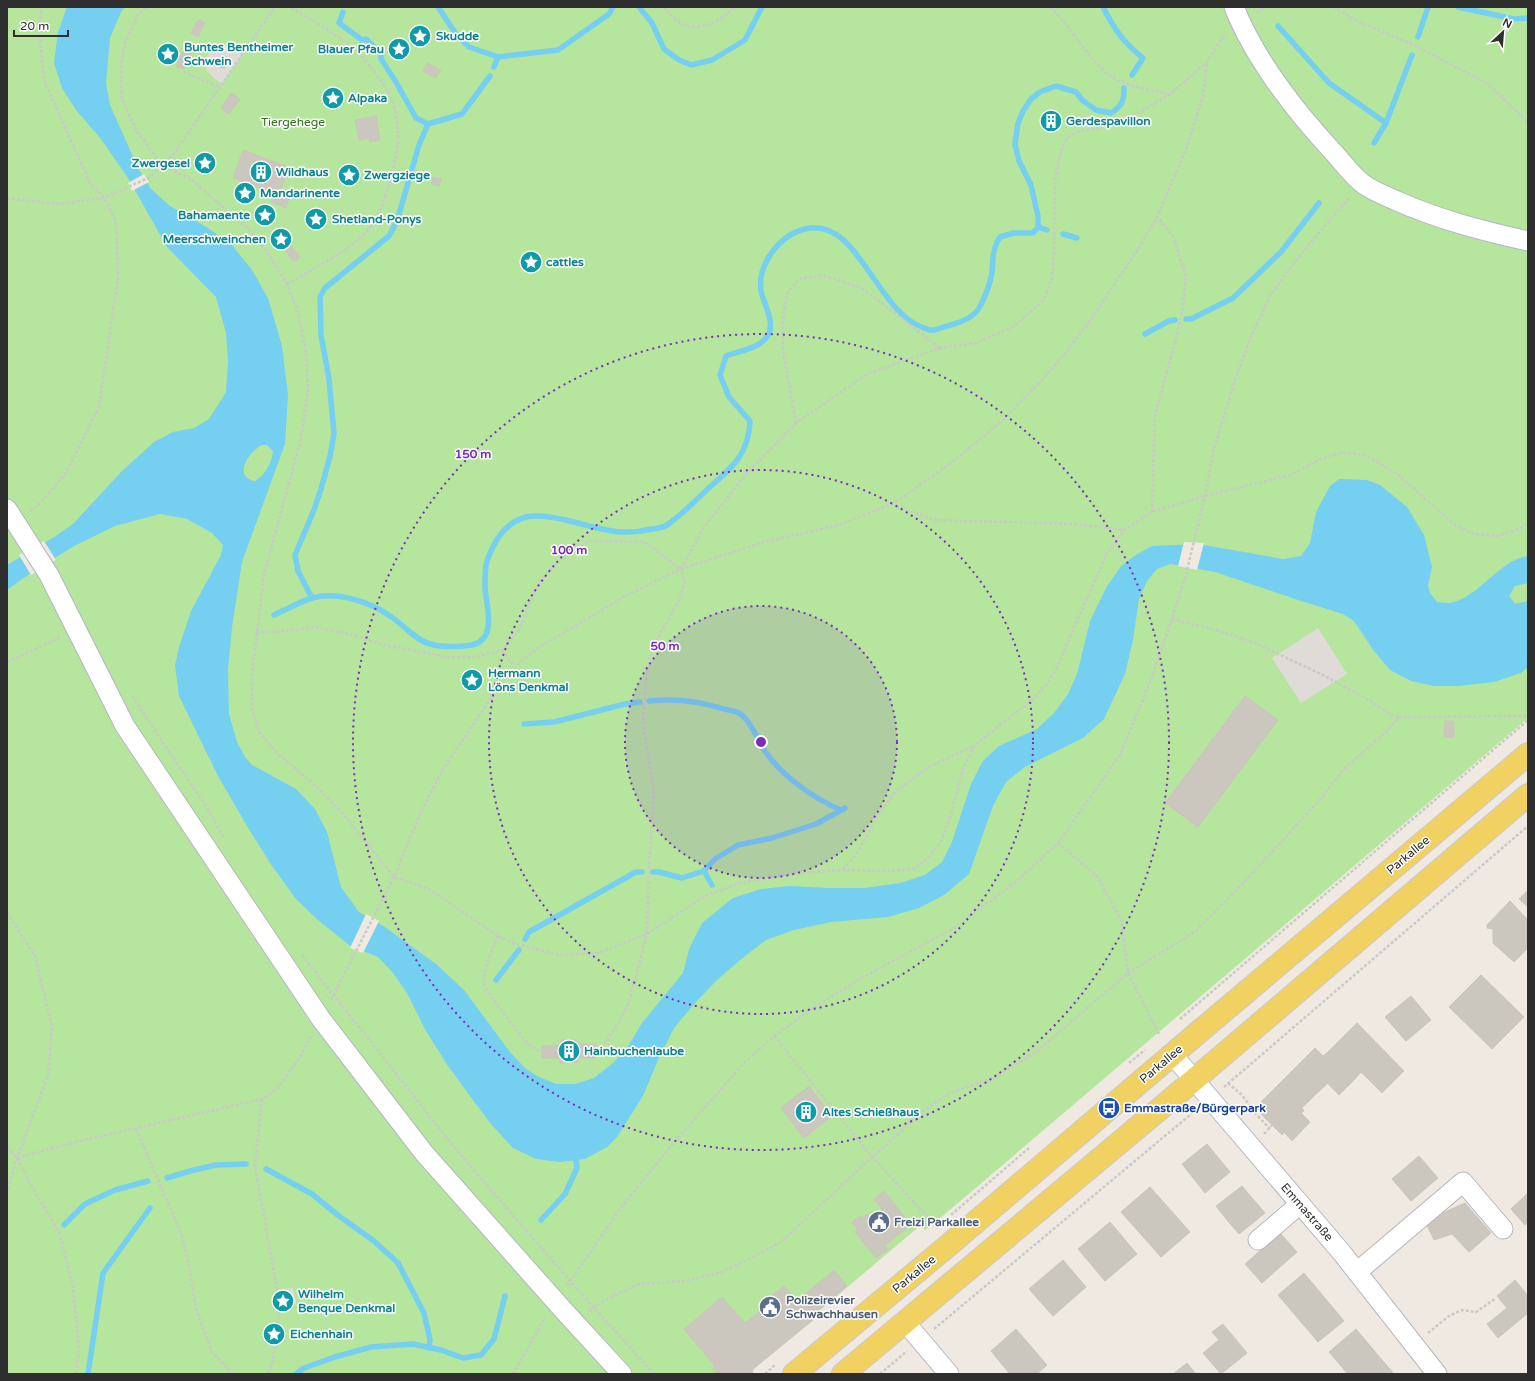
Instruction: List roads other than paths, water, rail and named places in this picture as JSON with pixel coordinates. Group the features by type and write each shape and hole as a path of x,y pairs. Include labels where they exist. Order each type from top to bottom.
{"main road":[{"name":"Parkallee","path":"794,1374 950,1244 1172,1054 1528,754"},
{"path":"843,1374 1194,1080 1528,795"}],"street":[{"path":"1238,15 1251,42 1277,84 1309,127 1362,183 1384,196 1421,212 1476,229 1528,241"},
{"path":"11,516 49,575 126,726 321,1019 424,1153 622,1374"},
{"name":"Emmastraße","path":"1172,1054 1357,1272 1437,1374"},
{"path":"1357,1272 1463,1182 1504,1229"},
{"path":"1258,1240 1300,1204"},
{"path":"905,1322 949,1374"}],"water":[{"path":"67,7 125,7 121,12 110,38 106,83 110,105 138,168 151,189 170,206 208,228 232,245 252,270 268,298 282,346 288,395 285,444 242,562 232,627 228,670 229,714 237,742 245,757 252,765 296,789 315,809 327,832 341,887 359,912 382,925 436,964 464,990 510,1052 525,1068 537,1076 556,1084 575,1084 594,1078 613,1063 627,1048 642,1023 683,973 689,949 702,923 733,898 761,889 790,886 865,888 900,883 925,875 942,862 952,842 971,784 983,761 999,746 1037,729 1054,713 1068,694 1077,674 1090,621 1107,586 1122,565 1152,546 1198,544 1283,559 1301,556 1310,543 1316,512 1330,486 1339,479 1367,480 1380,485 1407,507 1424,535 1432,567 1428,586 1430,593 1437,602 1449,603 1469,595 1508,564 1518,558 1528,556 1528,583 1515,586 1509,596 1519,606 1528,606 1528,667 1521,673 1494,682 1458,686 1434,686 1411,681 1390,670 1374,651 1354,621 1343,614 1215,572 1170,564 1157,569 1147,581 1139,599 1133,640 1125,674 1104,719 1083,738 1025,767 1006,782 993,806 969,874 944,895 919,908 888,917 831,922 794,930 766,940 716,981 674,1028 658,1060 643,1096 617,1137 607,1147 585,1159 560,1162 536,1159 513,1148 490,1123 448,1066 426,1031 407,993 393,973 378,957 349,945 318,920 296,899 272,866 218,776 179,696 175,665 179,647 191,611 221,555 223,545 212,533 187,519 160,514 115,526 74,546 7,590 7,565 73,524 121,472 154,442 173,432 194,428 209,419 226,392 228,361 226,333 216,297 167,247 128,178 101,139 76,110 62,88 54,63 58,32","holes":["262,445 267,445 273,451 267,468 255,481 248,479 245,475 244,469 248,458 257,448"]}],"waterway":[{"path":"438,7 456,34 469,47 498,57 558,50 609,14 613,7"},
{"path":"639,7 652,23 664,49 679,60 691,65 712,60 745,40 762,7"},
{"path":"1103,7 1120,35 1130,47 1143,58 1132,75"},
{"path":"1418,37 1428,7"},
{"path":"1458,7 1514,19 1528,18"},
{"path":"343,12 339,23 362,40 366,39 381,54 381,59 416,118 428,124"},
{"path":"1278,26 1329,83 1386,123"},
{"path":"1374,143 1386,123 1412,55"},
{"path":"494,67 498,57"},
{"path":"312,598 298,571 295,555 321,489 334,434 329,379 321,335 320,297 325,288 389,236 397,221 419,145 428,124 462,114 490,76"},
{"path":"274,615 312,598 322,596 342,597 373,606 395,619 419,639 430,644 456,647 472,645 480,642 485,636 489,621 485,588 486,565 498,538 514,522 522,518 538,516 572,521 597,528 623,532 642,531 662,527 673,521 733,466 747,442 750,421 729,397 720,375 726,356 757,345 769,334 769,315 761,291 761,281 763,271 772,252 787,237 805,229 823,229 839,236 853,250 892,303 906,318 929,330 938,329 963,321 977,311 984,298 991,276 994,251 1000,237 1013,233 1033,233 1038,227 1038,216 1031,185 1019,161 1015,144 1018,123 1023,111 1031,99 1040,92 1056,86 1076,92 1082,100 1096,110 1111,113 1122,103 1124,88"},
{"path":"1186,319 1191,319 1233,298 1281,252 1319,203"},
{"path":"1038,227 1047,230"},
{"path":"1063,234 1077,238"},
{"path":"1145,334 1169,321 1175,320"},
{"path":"1513,607 1528,604"},
{"path":"649,701 687,701 739,713 754,730 765,751 780,769 809,793 841,810"},
{"path":"524,724 554,722 625,704 640,702"},
{"path":"653,872 659,872 682,878 704,871 715,859 738,845 772,838 816,824 845,808"},
{"path":"704,871 712,885"},
{"path":"525,939 529,932 636,872 642,872"},
{"path":"496,980 519,950"},
{"path":"541,1220 565,1194 577,1168 575,1153"},
{"path":"167,1178 216,1165 246,1164"},
{"path":"266,1169 312,1194 339,1216 374,1241 398,1263 424,1313 430,1340 429,1348"},
{"path":"64,1225 85,1204 115,1190 148,1181"},
{"path":"88,1374 103,1273 150,1208"},
{"path":"296,1374 304,1368 335,1357 371,1347 413,1344 441,1350 463,1358 481,1355 494,1339 505,1296"}],"place":[{"name":"Skudde","path":"420,36"},
{"name":"Blauer Pfau","path":"399,49"},
{"name":"Buntes Bentheimer Schwein","path":"168,54"},
{"name":"Alpaka","path":"333,98"},
{"name":"Gerdespavillon","path":"1051,121"},
{"name":"Zwergesel","path":"205,163"},
{"name":"Wildhaus","path":"261,172"},
{"name":"Zwergziege","path":"349,175"},
{"name":"Mandarinente","path":"245,193"},
{"name":"Bahamaente","path":"265,215"},
{"name":"Shetland-Ponys","path":"316,219"},
{"name":"Meerschweinchen","path":"281,239"},
{"name":"cattles","path":"531,262"},
{"name":"Hermann Löns Denkmal","path":"472,680"},
{"name":"Hainbuchenlaube","path":"569,1051"},
{"name":"Emmastraße/Bürgerpark","path":"1109,1108"},
{"name":"Altes Schießhaus","path":"806,1112"},
{"name":"Freizi Parkallee","path":"879,1222"},
{"name":"Wilhelm Benque Denkmal","path":"283,1301"},
{"name":"Polizeirevier Schwachhausen","path":"770,1307"},
{"name":"Eichenhain","path":"274,1334"}],"park label":[{"name":"Tiergehege","path":"293,122"}]}
